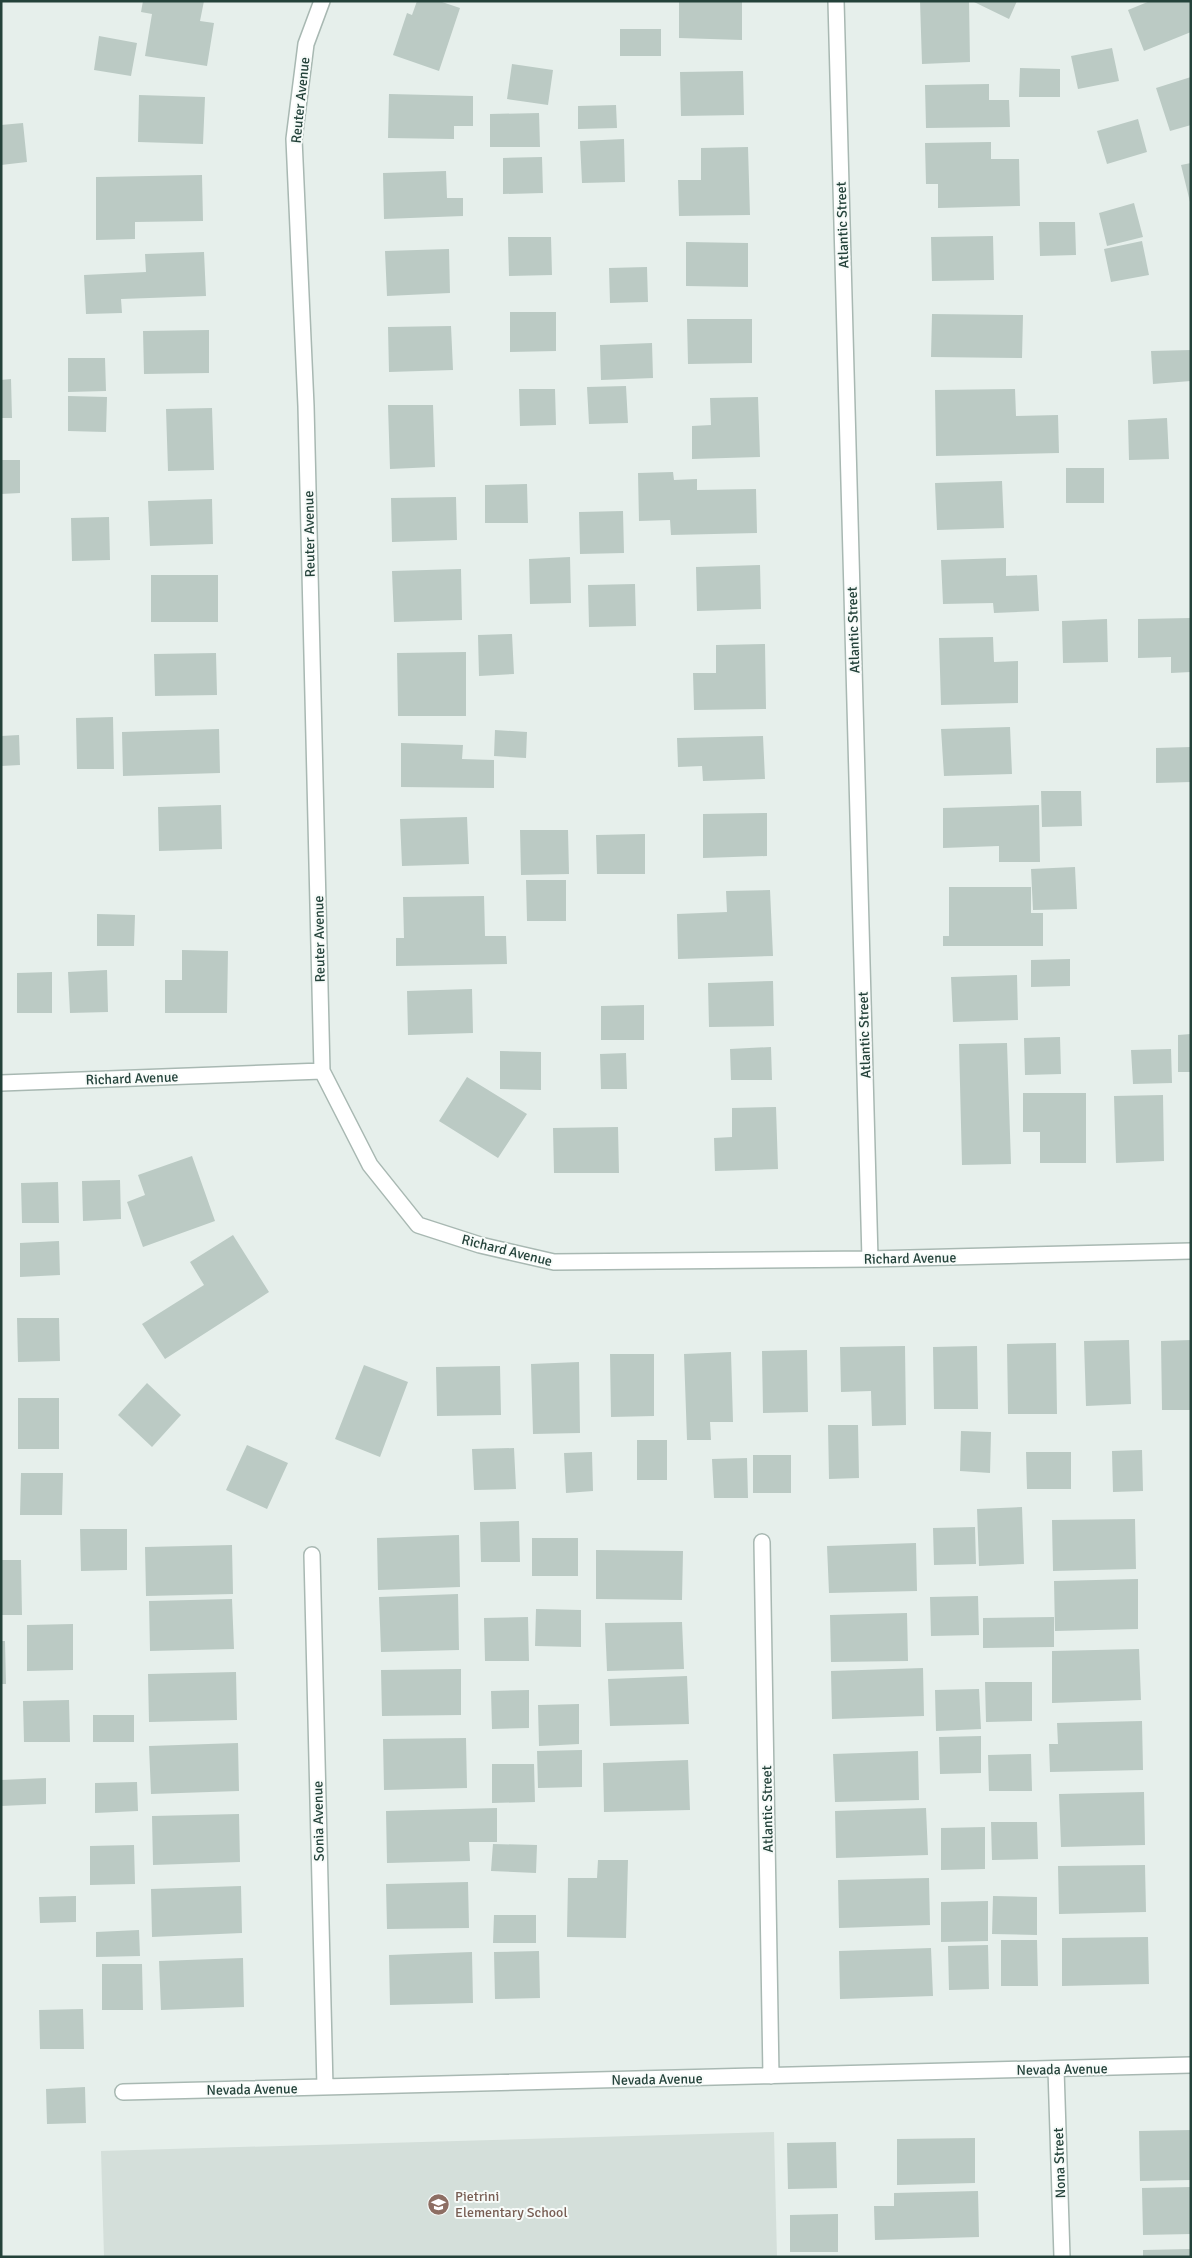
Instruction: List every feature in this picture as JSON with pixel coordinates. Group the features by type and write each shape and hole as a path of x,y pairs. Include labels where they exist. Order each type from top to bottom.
{"street":[{"name":"Reuter Avenue","path":"322,1 306,44 294,139 306,406 322,1071"},
{"name":"Atlantic Street","path":"836,1 870,1259"},
{"name":"Richard Avenue","path":"1,1083 322,1071 370,1165 418,1225 480,1245 554,1262 870,1259 1191,1251"},
{"name":"Atlantic Street","path":"762,1542 771,2076"},
{"name":"Sonia Avenue","path":"312,1555 325,2087"},
{"name":"Nevada Avenue","path":"123,2092 1191,2065"},
{"name":"Nona Street","path":"1056,2069 1062,2257"}],"shaded area":[{"name":"Pietrini Elementary School","path":"774,2132 777,2257 104,2257 101,2151"}],"building":[{"path":"143,1 204,1 200,21 214,23 207,66 145,56 152,14 141,12"},
{"path":"417,1 439,1 460,8 439,71 393,55 407,13 412,15"},
{"path":"679,1 742,1 742,40 679,38"},
{"path":"920,1 969,1 970,62 922,64"},
{"path":"972,1 1017,1 1009,19"},
{"path":"1150,1 1191,1 1191,32 1144,51 1128,10"},
{"path":"620,29 661,29 661,56 620,56"},
{"path":"99,36 137,43 131,76 94,70"},
{"path":"1112,48 1119,81 1078,89 1071,56"},
{"path":"512,64 553,70 548,105 507,99"},
{"path":"1020,68 1060,69 1060,97 1019,97"},
{"path":"743,71 744,115 681,116 680,72"},
{"path":"1191,77 1191,125 1170,131 1156,88"},
{"path":"989,84 989,100 1009,100 1010,127 926,128 925,85"},
{"path":"389,94 473,96 473,126 454,126 454,139 388,138"},
{"path":"139,95 205,97 203,144 138,142"},
{"path":"616,105 617,128 578,129 578,106"},
{"path":"539,113 540,147 490,147 490,114"},
{"path":"1138,119 1147,152 1107,164 1097,131"},
{"path":"23,123 27,162 1,165 1,125"},
{"path":"624,139 625,182 582,183 580,141"},
{"path":"991,142 991,159 1019,159 1020,206 938,208 938,184 926,184 925,143"},
{"path":"748,147 750,215 679,216 678,180 701,180 701,148"},
{"path":"542,157 543,193 503,194 503,158"},
{"path":"1191,163 1191,202 1190,202 1181,165"},
{"path":"446,171 447,198 463,198 463,216 384,219 383,173"},
{"path":"202,175 203,221 135,222 135,239 96,240 96,177"},
{"path":"1134,203 1143,237 1107,246 1099,213"},
{"path":"1039,222 1075,222 1076,255 1040,256"},
{"path":"993,236 994,280 932,281 931,237"},
{"path":"508,237 551,237 552,275 509,276"},
{"path":"1142,241 1149,275 1111,282 1104,249"},
{"path":"686,242 748,243 748,287 686,286"},
{"path":"449,249 450,293 387,296 385,251"},
{"path":"204,252 206,296 121,299 122,313 86,314 84,275 146,272 145,254"},
{"path":"647,267 648,302 610,303 609,268"},
{"path":"510,312 556,312 556,351 510,352"},
{"path":"932,314 1023,315 1022,358 931,357"},
{"path":"687,319 752,319 752,363 688,364"},
{"path":"451,326 453,370 389,372 388,327"},
{"path":"209,330 209,373 144,374 143,331"},
{"path":"652,343 653,378 601,380 600,345"},
{"path":"1191,350 1191,381 1153,384 1151,351"},
{"path":"68,358 105,358 106,391 68,392"},
{"path":"11,379 12,418 1,418 1,380"},
{"path":"626,386 628,423 589,424 587,387"},
{"path":"519,389 555,389 556,425 520,426"},
{"path":"1015,389 1016,416 1058,415 1059,453 936,456 935,390"},
{"path":"68,396 107,397 106,432 68,431"},
{"path":"758,397 760,457 692,459 692,426 711,425 710,398"},
{"path":"388,405 433,405 435,467 390,469"},
{"path":"212,408 214,470 168,471 166,409"},
{"path":"1167,418 1169,459 1129,460 1128,420"},
{"path":"1,460 20,460 20,493 1,494"},
{"path":"1066,468 1104,468 1104,503 1066,503"},
{"path":"673,472 674,480 697,479 697,490 756,489 757,533 671,535 670,520 639,521 638,473"},
{"path":"1002,481 1004,528 937,530 935,483"},
{"path":"527,484 528,523 485,523 485,485"},
{"path":"456,497 457,540 392,542 391,498"},
{"path":"212,499 213,544 150,546 148,501"},
{"path":"623,511 624,553 580,554 579,512"},
{"path":"109,517 110,560 72,561 71,518"},
{"path":"570,557 571,603 530,604 529,559"},
{"path":"1006,558 1006,576 1037,575 1039,611 994,613 993,603 943,604 941,560"},
{"path":"760,565 761,609 697,611 696,567"},
{"path":"461,569 462,620 394,622 392,571"},
{"path":"151,575 218,575 218,622 151,622"},
{"path":"635,584 636,626 589,627 588,585"},
{"path":"1191,618 1191,672 1171,673 1171,657 1138,658 1138,619"},
{"path":"1107,619 1108,662 1063,663 1062,621"},
{"path":"512,634 514,674 479,676 478,635"},
{"path":"993,637 994,662 1018,661 1018,703 941,705 939,638"},
{"path":"765,644 766,709 694,710 693,673 716,673 716,645"},
{"path":"466,652 466,716 398,716 397,653"},
{"path":"216,653 217,695 155,696 154,654"},
{"path":"113,717 114,769 77,769 76,718"},
{"path":"1010,727 1012,774 944,776 941,729"},
{"path":"219,729 220,773 123,776 122,732"},
{"path":"495,730 527,732 526,758 494,756"},
{"path":"19,735 20,765 1,766 1,736"},
{"path":"763,736 765,779 703,781 702,766 678,767 677,738"},
{"path":"401,743 463,745 462,759 494,760 494,788 401,787"},
{"path":"1191,747 1191,782 1156,783 1156,748"},
{"path":"1041,791 1081,791 1082,826 1042,827"},
{"path":"221,805 222,849 159,851 158,807"},
{"path":"1039,805 1040,862 999,862 999,846 943,848 943,808"},
{"path":"767,813 767,856 703,858 703,814"},
{"path":"467,817 469,864 402,866 400,819"},
{"path":"520,830 568,830 569,874 521,875"},
{"path":"645,834 645,874 597,874 596,835"},
{"path":"1075,867 1077,909 1033,910 1031,869"},
{"path":"526,880 566,880 566,921 527,921"},
{"path":"949,887 1031,887 1031,913 1043,913 1043,946 943,946 943,936 949,936"},
{"path":"770,890 773,956 678,959 677,914 727,912 726,891"},
{"path":"484,896 485,936 506,936 507,964 396,966 396,938 404,938 403,897"},
{"path":"97,914 135,915 134,946 97,946"},
{"path":"182,950 228,951 227,1013 165,1013 165,980 182,980"},
{"path":"1070,959 1070,986 1031,987 1031,960"},
{"path":"107,970 108,1012 70,1013 68,972"},
{"path":"52,972 52,1013 17,1013 17,973"},
{"path":"1017,975 1018,1020 953,1022 951,977"},
{"path":"773,981 774,1026 709,1027 708,983"},
{"path":"472,989 473,1033 408,1035 407,991"},
{"path":"644,1005 644,1040 601,1040 601,1006"},
{"path":"1191,1034 1191,1072 1178,1072 1178,1035"},
{"path":"1060,1037 1061,1074 1025,1075 1024,1038"},
{"path":"1007,1043 1011,1164 962,1165 959,1044"},
{"path":"771,1047 772,1080 731,1080 730,1049"},
{"path":"1171,1049 1172,1083 1133,1084 1131,1050"},
{"path":"500,1051 541,1052 541,1090 500,1089"},
{"path":"626,1053 627,1089 601,1089 600,1054"},
{"path":"467,1077 527,1114 498,1158 439,1121"},
{"path":"1023,1093 1086,1093 1086,1163 1040,1163 1040,1132 1023,1132"},
{"path":"1163,1095 1164,1161 1116,1163 1114,1096"},
{"path":"776,1107 778,1169 715,1171 714,1138 732,1137 732,1108"},
{"path":"618,1127 619,1173 554,1173 553,1128"},
{"path":"192,1156 215,1221 143,1247 127,1202 145,1195 138,1175"},
{"path":"120,1180 121,1219 83,1221 82,1181"},
{"path":"58,1182 59,1223 22,1223 21,1183"},
{"path":"233,1235 269,1292 165,1359 142,1324 204,1285 190,1262"},
{"path":"59,1241 60,1275 20,1277 20,1243"},
{"path":"17,1318 59,1318 60,1361 18,1362"},
{"path":"1129,1340 1131,1404 1086,1406 1084,1341"},
{"path":"1191,1340 1191,1410 1162,1410 1161,1341"},
{"path":"1056,1343 1057,1414 1008,1414 1007,1344"},
{"path":"905,1346 906,1425 872,1426 871,1391 841,1392 840,1347"},
{"path":"977,1346 978,1409 934,1409 933,1347"},
{"path":"807,1350 808,1412 763,1413 762,1351"},
{"path":"731,1352 733,1422 710,1422 711,1440 687,1440 684,1354"},
{"path":"610,1354 654,1354 654,1416 611,1417"},
{"path":"579,1362 580,1433 533,1434 531,1364"},
{"path":"364,1365 408,1382 380,1457 335,1439"},
{"path":"500,1366 501,1415 437,1416 436,1367"},
{"path":"147,1383 181,1415 152,1447 118,1415"},
{"path":"18,1398 59,1398 59,1449 18,1449"},
{"path":"828,1425 858,1425 859,1478 829,1479"},
{"path":"961,1431 991,1432 990,1473 960,1471"},
{"path":"637,1440 667,1440 667,1480 637,1480"},
{"path":"247,1445 288,1463 267,1509 226,1490"},
{"path":"514,1448 516,1489 474,1490 472,1449"},
{"path":"1142,1450 1143,1491 1113,1492 1112,1451"},
{"path":"592,1452 593,1491 566,1493 564,1453"},
{"path":"1026,1452 1071,1452 1071,1489 1027,1489"},
{"path":"753,1455 791,1455 791,1493 753,1493"},
{"path":"747,1458 748,1498 714,1498 712,1459"},
{"path":"21,1473 63,1473 62,1515 20,1515"},
{"path":"1022,1507 1024,1564 979,1566 977,1509"},
{"path":"1135,1519 1136,1569 1053,1571 1052,1520"},
{"path":"519,1521 520,1562 481,1562 480,1522"},
{"path":"975,1527 976,1564 934,1565 933,1528"},
{"path":"80,1529 127,1529 127,1570 81,1571"},
{"path":"459,1535 460,1587 378,1590 377,1538"},
{"path":"532,1538 578,1538 578,1576 532,1576"},
{"path":"916,1543 917,1591 829,1593 827,1546"},
{"path":"232,1545 233,1594 146,1596 145,1547"},
{"path":"596,1550 683,1551 682,1600 596,1599"},
{"path":"1,1560 21,1560 22,1615 1,1615"},
{"path":"1138,1579 1138,1629 1055,1631 1054,1581"},
{"path":"458,1594 459,1650 381,1652 379,1597"},
{"path":"978,1596 979,1635 931,1636 930,1597"},
{"path":"232,1599 234,1649 150,1651 149,1601"},
{"path":"536,1609 581,1610 581,1647 535,1646"},
{"path":"907,1613 908,1661 831,1662 830,1615"},
{"path":"528,1617 529,1661 485,1661 484,1618"},
{"path":"1054,1617 1054,1647 983,1648 983,1618"},
{"path":"682,1622 684,1669 607,1671 605,1623"},
{"path":"73,1624 73,1670 27,1671 27,1625"},
{"path":"1,1641 5,1641 6,1684 1,1684"},
{"path":"1139,1649 1141,1700 1052,1703 1052,1651"},
{"path":"923,1668 924,1716 832,1719 831,1671"},
{"path":"461,1669 461,1715 382,1716 381,1670"},
{"path":"236,1672 237,1720 149,1722 148,1674"},
{"path":"687,1676 689,1724 610,1726 608,1679"},
{"path":"985,1682 1032,1682 1032,1721 986,1722"},
{"path":"979,1689 981,1729 936,1731 935,1690"},
{"path":"529,1690 529,1728 492,1729 491,1691"},
{"path":"69,1700 70,1742 24,1742 23,1701"},
{"path":"579,1704 579,1744 539,1746 538,1705"},
{"path":"93,1715 134,1715 134,1742 93,1742"},
{"path":"1142,1721 1143,1770 1050,1772 1049,1744 1058,1744 1057,1723"},
{"path":"981,1736 981,1773 940,1774 939,1737"},
{"path":"466,1738 467,1788 384,1790 383,1739"},
{"path":"238,1743 239,1791 151,1794 149,1746"},
{"path":"582,1750 582,1787 538,1788 537,1751"},
{"path":"918,1751 919,1800 835,1802 833,1754"},
{"path":"1031,1754 1032,1791 989,1791 988,1755"},
{"path":"688,1760 690,1810 604,1812 603,1763"},
{"path":"492,1764 534,1764 535,1802 492,1803"},
{"path":"46,1778 46,1804 1,1806 1,1780"},
{"path":"137,1782 138,1811 95,1813 95,1783"},
{"path":"1144,1792 1145,1845 1061,1847 1059,1794"},
{"path":"497,1808 497,1842 469,1842 470,1861 387,1863 386,1811"},
{"path":"926,1808 928,1855 836,1858 835,1811"},
{"path":"239,1814 240,1862 153,1865 152,1816"},
{"path":"991,1822 1037,1822 1038,1859 992,1860"},
{"path":"985,1827 985,1869 941,1870 941,1828"},
{"path":"493,1844 537,1845 536,1873 491,1871"},
{"path":"134,1845 135,1884 90,1885 90,1846"},
{"path":"598,1860 628,1860 626,1938 567,1937 568,1878 597,1878"},
{"path":"1145,1865 1146,1912 1059,1914 1058,1866"},
{"path":"929,1878 930,1925 839,1928 838,1880"},
{"path":"468,1882 469,1928 387,1929 386,1884"},
{"path":"241,1886 242,1933 152,1937 151,1889"},
{"path":"76,1896 76,1922 40,1923 39,1897"},
{"path":"993,1896 1037,1897 1037,1935 992,1934"},
{"path":"988,1901 988,1941 941,1942 941,1902"},
{"path":"494,1915 536,1915 536,1943 493,1943"},
{"path":"139,1930 140,1956 96,1957 96,1932"},
{"path":"1148,1937 1149,1984 1062,1986 1062,1938"},
{"path":"1001,1940 1037,1940 1038,1986 1001,1986"},
{"path":"988,1945 989,1989 949,1990 948,1946"},
{"path":"931,1948 933,1996 840,1999 839,1951"},
{"path":"539,1951 540,1998 495,1999 494,1952"},
{"path":"472,1952 473,2003 390,2005 389,1955"},
{"path":"243,1958 244,2007 161,2010 159,1961"},
{"path":"102,1964 142,1964 143,2010 102,2010"},
{"path":"83,2009 84,2049 40,2049 39,2010"},
{"path":"85,2087 86,2123 47,2124 46,2089"},
{"path":"1191,2130 1191,2180 1140,2181 1139,2131"},
{"path":"975,2138 975,2183 897,2185 897,2139"},
{"path":"836,2142 837,2188 788,2189 787,2143"},
{"path":"1191,2187 1191,2234 1143,2235 1142,2188"},
{"path":"978,2191 979,2237 875,2240 874,2206 894,2206 894,2193"},
{"path":"838,2214 838,2252 790,2252 790,2215"},
{"path":"1191,2249 1191,2257 1143,2257 1143,2250"}],"place":[{"name":"Pietrini Elementary School","path":"439,2204"}]}
